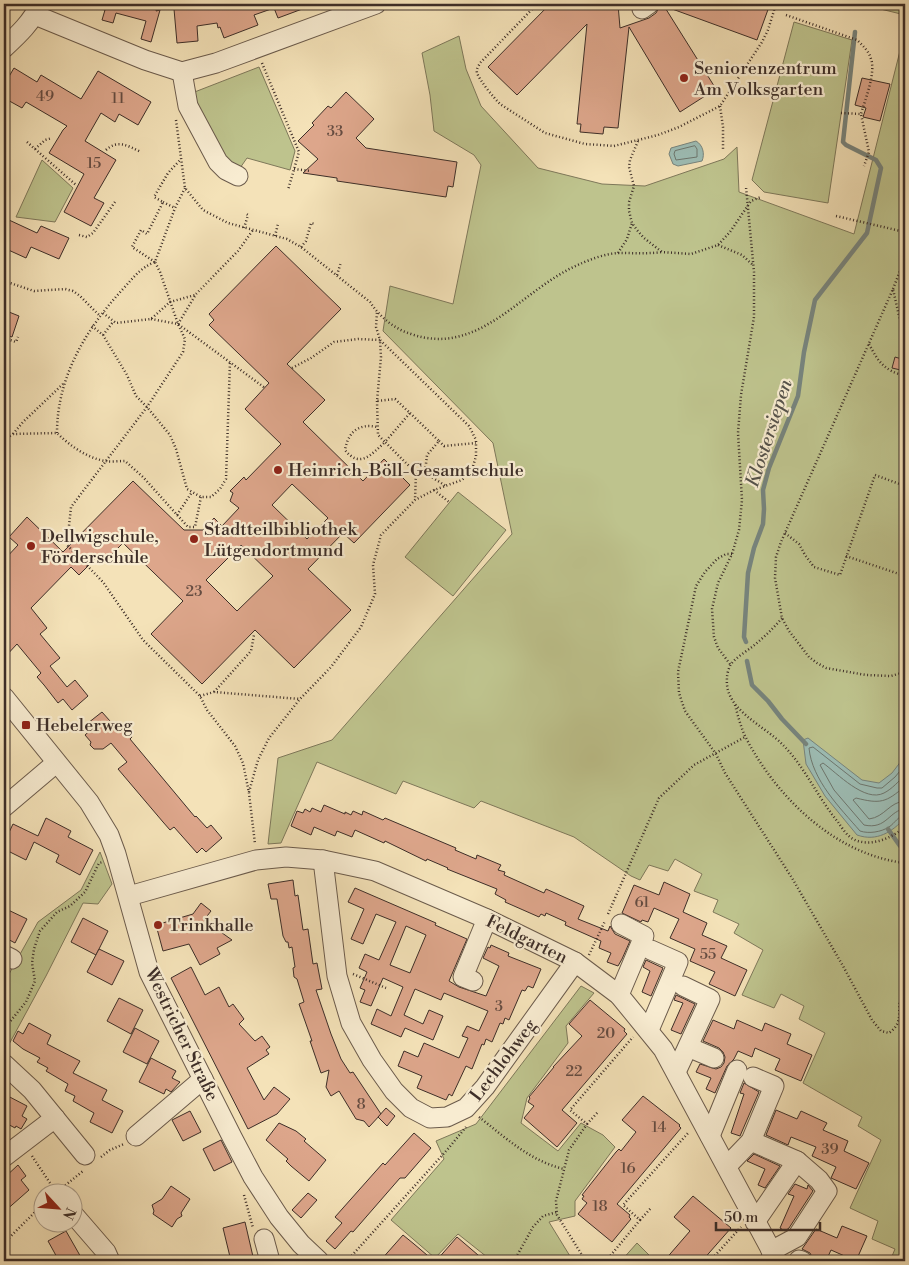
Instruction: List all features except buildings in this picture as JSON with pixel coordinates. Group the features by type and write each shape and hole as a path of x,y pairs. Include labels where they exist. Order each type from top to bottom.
{"street":[{"path":"4,48 21,33 37,9 144,60 182,72 202,68 376,4"},
{"path":"182,72 188,106 218,162 226,170 238,176"},
{"name":"Westricher Straße","path":"4,697 100,818 116,854 150,972 253,1177 279,1217 295,1237 319,1261"},
{"path":"4,807 56,763"},
{"name":"Feldgarten","path":"129,896 256,860 286,857 323,860 375,871 487,919 577,963 619,995 647,1027 676,1072 774,1256"},
{"name":"Lechlohweg","path":"323,860 337,976 351,1022 372,1060 394,1090 412,1108 430,1118 447,1117 471,1111 485,1087 577,963"},
{"path":"473,981 463,977 487,919"},
{"path":"619,995 644,936 621,924"},
{"path":"647,1027 678,962 651,950"},
{"path":"676,1072 710,999 682,986"},
{"path":"688,1047 714,1058"},
{"path":"4,1064 32,1090 55,1118 93,1156"},
{"path":"710,1136 745,1073 774,1086 751,1141 726,1166"},
{"path":"136,1136 203,1079"},
{"path":"4,1157 55,1118"},
{"path":"751,1141 797,1161 819,1180 827,1191 798,1237 774,1256"},
{"path":"753,1218 797,1161"},
{"path":"82,1224 106,1252 110,1261"},
{"path":"264,1239 270,1261"}],"path":[{"path":"537,4 481,62 477,74 494,98 545,133 585,144 614,146 638,141 679,126 720,106 762,42 776,4"},
{"path":"786,15 858,40 866,48 872,60 872,75 861,114 869,152 864,166"},
{"path":"257,47 264,70 299,152 288,190"},
{"path":"720,106 723,127 723,151"},
{"path":"841,113 861,114"},
{"path":"176,118 185,188 203,210 228,223 287,239 301,247 370,302 376,312 397,328 417,336 443,339 461,336 489,325 544,284 579,264 618,253 662,252 691,254 718,245 730,232 751,201 761,197"},
{"path":"35,149 45,140 52,138"},
{"path":"638,141 629,167 634,186 629,202 629,211 632,223 644,238 662,252"},
{"path":"27,142 76,185"},
{"path":"106,150 112,144 121,144 141,152"},
{"path":"174,208 154,196 168,173 181,158"},
{"path":"294,169 311,171"},
{"path":"155,262 174,208 185,188"},
{"path":"730,664 718,648 714,637 712,609 718,583 732,554 739,530 742,500 738,433 741,396 754,317 753,265 746,188"},
{"path":"79,235 87,237 93,233 115,202"},
{"path":"163,202 147,234 141,230 132,247 155,262 160,272 178,324 185,338 183,352 147,407 70,507 67,545 103,582 143,640 200,696 207,710 236,746 243,763 249,793 256,860"},
{"path":"244,228 248,215 245,213"},
{"path":"836,216 905,232"},
{"path":"301,247 306,241 311,223 316,224"},
{"path":"618,253 627,239 632,223"},
{"path":"275,236 278,224"},
{"path":"178,324 196,294 238,251 253,230"},
{"path":"718,245 742,255 753,265"},
{"path":"905,258 778,550 775,578 782,618 789,631 809,657 817,664 826,668 880,676 905,672"},
{"path":"57,433 59,402 64,383 84,339 100,316 144,266 155,262"},
{"path":"337,275 341,262"},
{"path":"900,270 905,277"},
{"path":"4,282 34,291 65,288 80,296 100,316"},
{"path":"892,289 905,331"},
{"path":"151,319 170,302 196,294"},
{"path":"376,312 376,327 380,340 381,357 377,401 378,435 416,473 425,473 446,486"},
{"path":"103,313 113,322 120,323 151,319 178,324 265,388"},
{"path":"103,335 113,322"},
{"path":"92,326 103,335 127,376 136,396 170,435 176,449 187,489 200,497 211,497 220,489 226,479 230,362"},
{"path":"4,338 16,342 18,337"},
{"path":"249,793 258,760 269,738 300,699 331,666 361,627 375,594 373,565 381,535 415,500 434,490 462,480 472,470 476,456 476,443 469,426 380,340 358,339 334,342 292,368"},
{"path":"869,343 878,361 892,372 905,376"},
{"path":"4,440 13,434 64,383"},
{"path":"377,401 395,399 444,446 476,443"},
{"path":"378,427 368,425 360,427 347,440 345,450 351,458 359,459 370,456 410,413"},
{"path":"13,434 57,433 78,450 105,461 125,461 143,477 188,527 196,526 200,497"},
{"path":"425,473 427,455 439,441"},
{"path":"415,500 416,473"},
{"path":"785,533 799,544 814,567 840,575 875,475 905,486"},
{"path":"434,490 449,502"},
{"path":"177,515 192,492"},
{"path":"732,554 726,554 717,559 696,586 678,672 679,692 685,711 716,754 725,773 792,878 872,1020 881,1031 889,1033 896,1029 899,1022 899,1002 905,995"},
{"path":"846,556 905,576"},
{"path":"782,618 769,633 730,664 726,676 727,688 745,737 779,788 806,816 855,848 887,860 905,863"},
{"path":"214,692 251,650 254,635"},
{"path":"200,696 214,692 300,699"},
{"path":"734,704 783,746 850,838 855,848"},
{"path":"577,963 590,954 658,798 694,765 745,737"},
{"path":"850,838 867,843 889,838 905,827"},
{"path":"4,1029 26,1002 35,981 32,963 40,931 57,912 70,906 85,892 100,864 106,860"},
{"path":"336,966 386,988"},
{"path":"587,1124 570,1110 647,1027"},
{"path":"347,1261 447,1150 471,1111 530,1156 547,1165 564,1169"},
{"path":"588,1261 557,1215 556,1201 569,1150 598,1112"},
{"path":"640,1220 622,1205 700,1119"},
{"path":"93,1156 136,1136"},
{"path":"22,1142 49,1182"},
{"path":"242,1186 256,1240 264,1239"},
{"path":"606,1261 651,1208"},
{"path":"514,1261 533,1227 543,1216 557,1212"},
{"path":"4,1243 32,1215"},
{"path":"710,1261 753,1218"},
{"path":"4,1251 14,1261"}],"green space":[{"path":"860,4 905,4 905,15"},
{"path":"794,22 852,40 828,203 764,192 752,180"},
{"path":"905,31 905,1261 890,1261 895,1249 872,1239 878,1221 850,1208 881,1140 858,1126 862,1117 803,1083 825,1033 799,1019 804,1006 781,994 774,1008 742,995 763,950 734,933 739,924 713,912 718,900 694,891 702,874 675,859 668,871 649,865 640,880 631,876 574,837 481,801 474,808 403,781 396,794 317,762 281,843 268,844 278,758 332,740 512,534 493,443 383,331 390,286 453,304 481,165 474,155 434,131 430,95 422,53 459,36 466,69 481,106 538,168 602,184 645,186 724,159 737,147 739,192 854,234"},
{"path":"259,67 295,151 290,170 247,158 240,168 228,164 192,93"},
{"path":"42,160 73,188 55,222 16,217"},
{"path":"458,492 506,530 453,596 405,557"},
{"path":"100,852 112,884 98,904 83,903 7,1048 4,1046 4,983 38,922 81,890"},
{"path":"581,986 594,993 566,1026 568,1043 527,1098 521,1123 558,1151 581,1123 603,1135 615,1147 575,1201 575,1216 549,1222 573,1261 492,1261 458,1234 435,1258 391,1220 444,1159 436,1141 476,1124"},
{"path":"637,1243 655,1261 621,1261"}],"water":[{"path":"696,141 703,150 702,161 678,166 673,164 669,154 671,148"},
{"path":"808,738 862,780 879,783 892,773 905,756 905,818 895,828 884,834 871,837 857,835 825,796 806,764 803,740"}],"waterway":[{"name":"Klostersiepen","path":"746,642 744,637 748,573 754,548 763,524 763,490 769,468 798,396 804,352 815,300 867,233 881,168 876,160 843,142 855,32"},
{"name":"Klostersiepen","path":"747,661 752,685 806,744"},
{"path":"888,829 900,846 905,846"}],"place":[{"name":"Seniorenzentrum Am Volksgarten","path":"684,78"},
{"name":"Heinrich-Böll-Gesamtschule","path":"278,470"},
{"name":"Stadtteilbibliothek Lütgendortmund","path":"194,539"},
{"name":"Dellwigschule, Förderschule","path":"31,546"},
{"name":"Hebelerweg","path":"26,725"},
{"name":"Trinkhalle","path":"158,925"}]}
